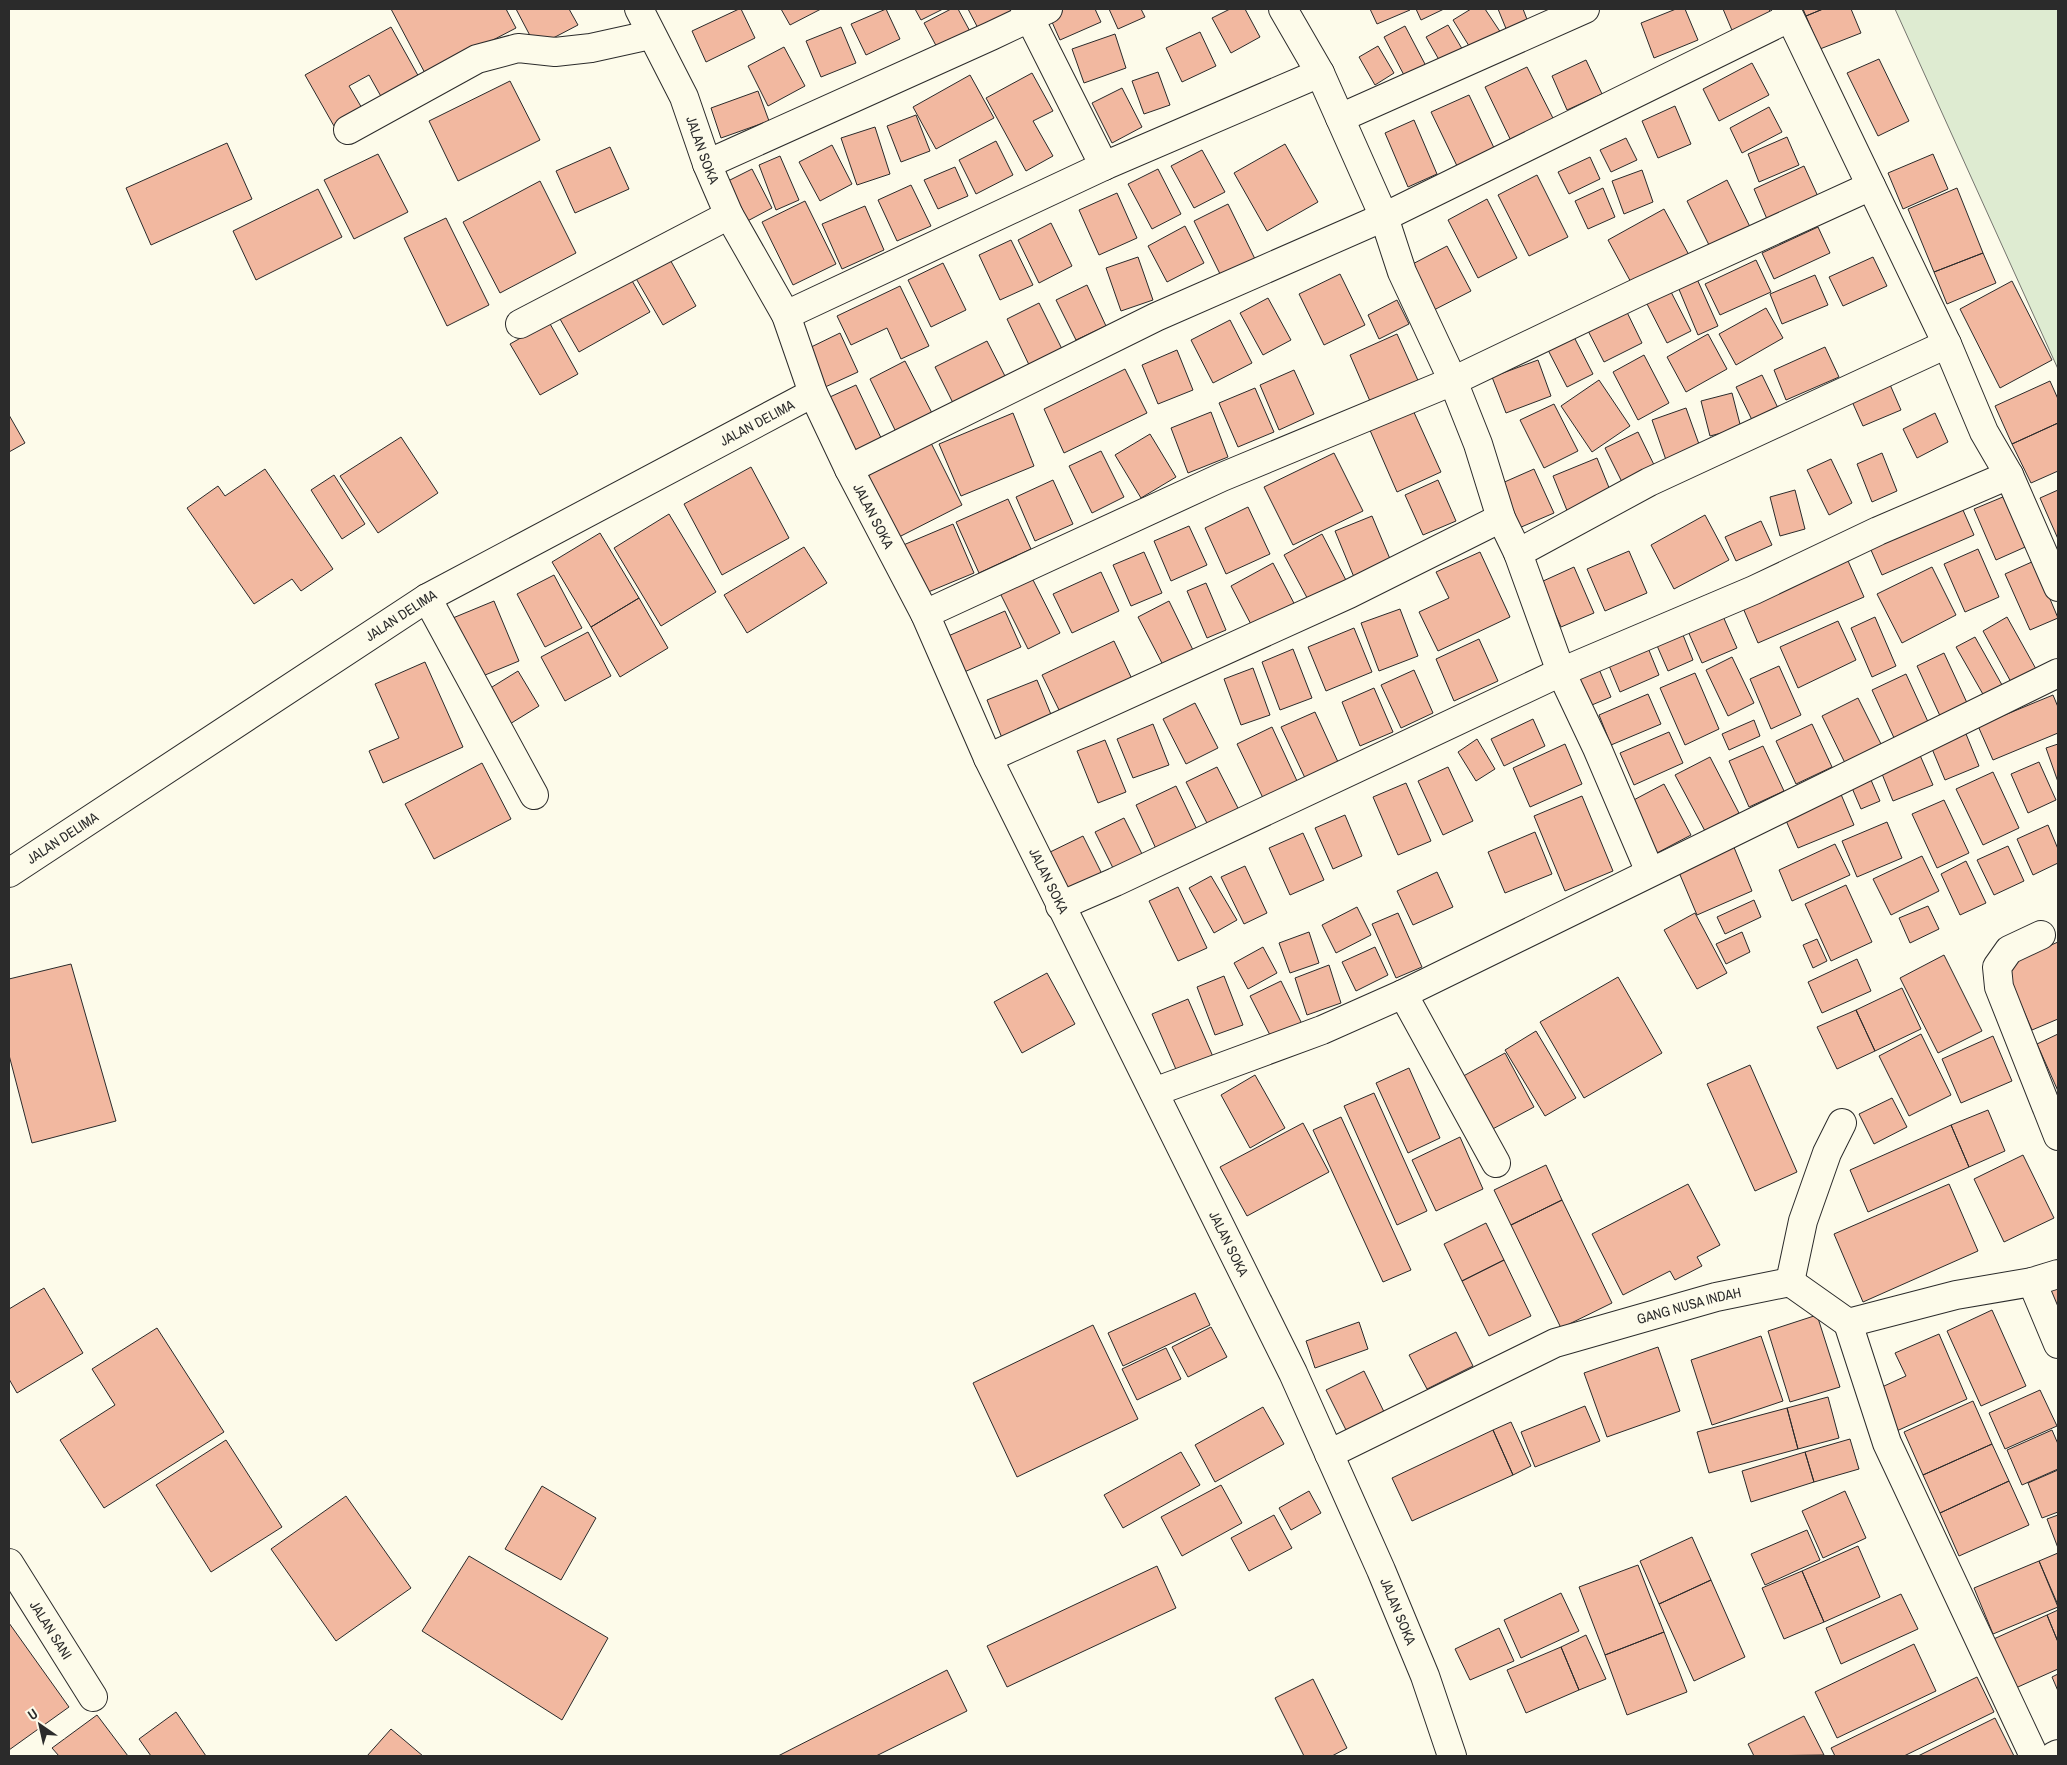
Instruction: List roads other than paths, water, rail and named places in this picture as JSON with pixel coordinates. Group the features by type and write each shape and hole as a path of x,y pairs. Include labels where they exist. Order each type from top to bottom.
{"street":[{"name":"JALAN SOKA","path":"638,9 684,97 707,164 729,215 786,315 813,393 849,469 924,614 988,758 1060,906 1285,1356 1381,1570 1424,1676 1452,1756"},
{"path":"1284,9 1320,73 1384,217 1402,272 1453,382 1478,444 1501,518 1518,553 1561,672 1597,748 1650,872"},
{"path":"1340,118 1585,9"},
{"path":"707,164 1034,12 1104,166"},
{"path":"849,469 1156,317 1384,217 1787,13 1947,344 1984,432 2009,475 2058,587"},
{"path":"348,130 478,59 518,48 555,52 591,48 650,35"},
{"path":"786,315 1104,166 1320,73"},
{"path":"924,614 1222,477 1453,382 1649,287 1871,186"},
{"path":"520,324 729,215"},
{"path":"1518,553 1649,482 1947,344"},
{"name":"JALAN DELIMA","path":"9,873 427,598 813,393"},
{"path":"1060,906 1124,878 1561,672 1754,590 1878,530 2009,475"},
{"path":"988,758 1349,594 1501,518"},
{"path":"427,598 534,795"},
{"path":"1154,1092 1322,1030 1403,994 2058,673"},
{"path":"2041,935 2009,950 1997,967 1999,987 2058,1136"},
{"path":"1403,994 1496,1164"},
{"path":"1842,1124 1827,1153 1803,1221 1790,1282 1848,1323 1887,1443 2034,1756"},
{"path":"1848,1323 1956,1294 2032,1282 2058,1274"},
{"name":"GANG NUSA INDAH","path":"1329,1454 1555,1343 1716,1297 1790,1282"},
{"path":"2032,1282 2058,1344"},
{"name":"JALAN SANI","path":"9,1563 93,1697"},
{"path":"2054,1756 2058,1754"}]}
